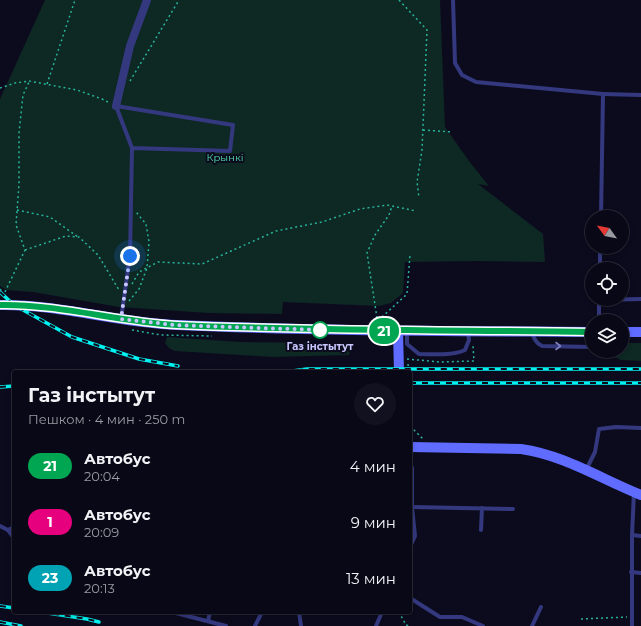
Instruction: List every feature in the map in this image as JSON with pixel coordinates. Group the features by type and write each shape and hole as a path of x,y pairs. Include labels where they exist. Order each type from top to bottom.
{"main road":[{"path":"0,305 122,314 175,325 322,330 585,332"},
{"path":"399,370 402,331"},
{"path":"629,332 641,332"},
{"path":"412,448 520,449 538,451 562,459 638,493"}],"street":[{"path":"116,106 130,46 147,0"}],"lane":[{"path":"453,0 455,63 462,75 476,82 603,94 641,95"},
{"path":"601,210 603,94"},
{"path":"116,106 233,125 230,150 132,148"},
{"path":"116,106 132,148 130,256 122,314"},
{"path":"629,299 641,299"},
{"path":"402,331 407,344 419,354 438,354 466,350 469,340 468,331"},
{"path":"533,332 533,337 538,344 542,346 585,347"},
{"path":"586,470 595,452 599,429 616,427 641,428"},
{"path":"412,468 412,506 415,536 412,542"},
{"path":"632,626 632,535 638,493"},
{"path":"412,506 513,509"},
{"path":"481,530 482,508"},
{"path":"0,526 8,530 12,535"},
{"path":"8,530 12,528"},
{"path":"632,535 641,536"},
{"path":"631,572 641,574"},
{"path":"412,599 440,617 462,616 483,626"},
{"path":"532,626 541,607"},
{"path":"180,614 226,626"},
{"path":"208,621 210,614"},
{"path":"255,626 261,614"},
{"path":"299,614 301,626"},
{"path":"376,626 381,614"}],"path":[{"path":"47,84 75,0"},
{"path":"130,82 179,0"},
{"path":"399,0 427,30 422,150 417,182 419,198"},
{"path":"25,250 16,225 19,184 19,133 23,95 29,81"},
{"path":"0,88 15,83 29,81 77,90 116,106"},
{"path":"423,130 452,132"},
{"path":"132,285 139,272 158,262 202,264 276,231 322,222 360,208 387,205 416,212"},
{"path":"122,314 139,289 147,268 149,242 146,224 131,206"},
{"path":"377,318 367,253 375,236 389,215 392,206"},
{"path":"17,210 50,217 79,237 98,255 124,298"},
{"path":"0,289 4,292 25,250 66,236 79,237"},
{"path":"382,318 407,294 410,255"},
{"path":"412,428 425,441 426,448"},
{"path":"399,614 406,625 409,626"},
{"path":"581,619 632,617"}],"green space":[{"name":"Крынкі","path":"45,0 440,0 445,127 489,186 478,184 543,234 545,262 405,262 403,293 391,303 379,306 283,302 282,314 209,313 119,307 33,292 6,290 0,286 0,99"},
{"path":"167,337 240,342 346,343 351,347 349,355 273,357 175,351 169,348 165,343"},
{"path":"629,343 641,343 641,361 621,360 617,358 629,358"}],"railway":[{"path":"0,292 14,305 72,337 139,359 178,366"},
{"path":"300,370 641,369"},
{"path":"412,383 641,383"},
{"path":"0,387 12,386"},
{"path":"0,606 12,608"},
{"path":"54,614 99,622"},
{"path":"0,622 21,626"}],"bus line":[{"name":"21","path":"0,305 61,309 121,319 175,325 322,330 585,332"}],"place":[{"name":"Газ інстытут","path":"320,330"}],"route":[{"path":"130,256 121,319 175,325 320,330"}]}
